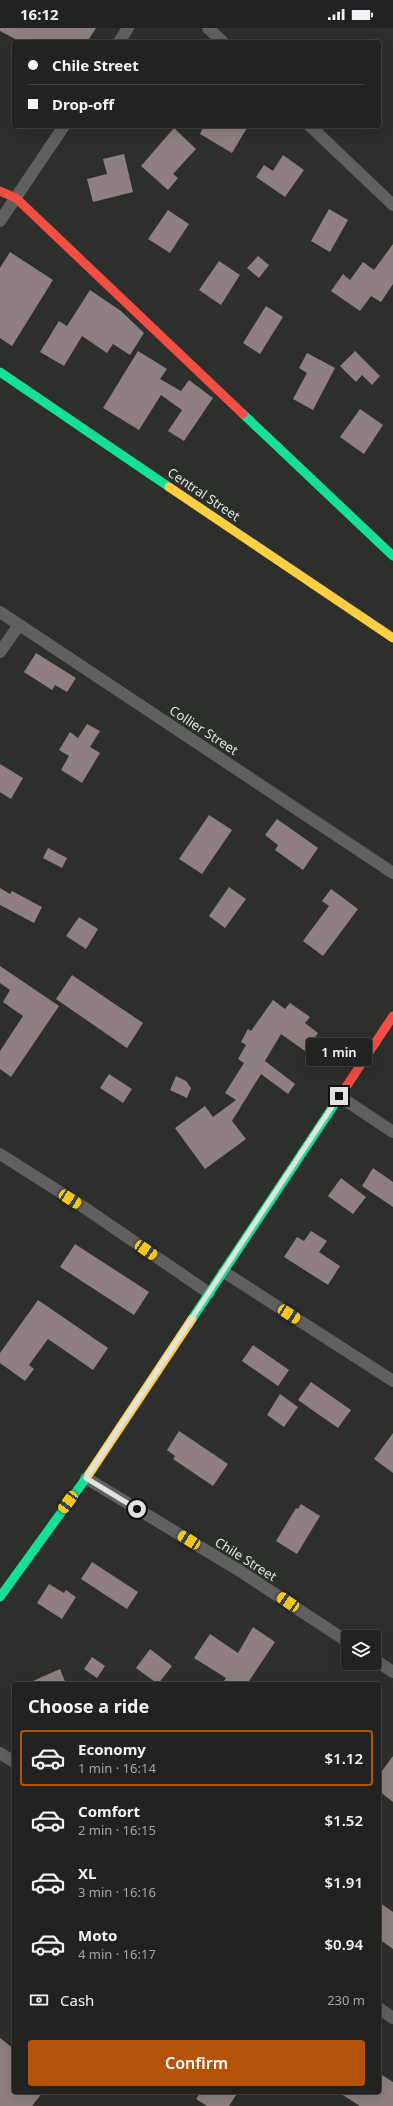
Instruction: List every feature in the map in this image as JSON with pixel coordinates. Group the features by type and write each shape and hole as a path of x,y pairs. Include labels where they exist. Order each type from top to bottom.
{"street":[{"path":"120,40 128,28"},
{"path":"208,28 221,40"},
{"path":"0,221 63,128"},
{"path":"312,128 393,205"},
{"path":"0,191 16,198 393,556"},
{"name":"Central Street","path":"0,372 393,638"},
{"name":"Collier Street","path":"0,612 393,872"},
{"path":"0,652 19,625"},
{"path":"0,1596 86,1478 393,1016"},
{"path":"339,1096 393,1132"},
{"path":"0,1154 82,1206 209,1293"},
{"path":"224,1272 393,1381"},
{"name":"Chile Street","path":"86,1478 240,1571 341,1637"},
{"path":"381,1664 393,1672"},
{"path":"0,1753 12,1761"},
{"path":"381,2009 393,2018"}],"building":[{"path":"0,28 96,28 88,40 17,40 0,31"},
{"path":"174,128 196,149 173,174 178,178 168,190 141,166"},
{"path":"203,128 247,128 232,153 200,134"},
{"path":"124,154 133,192 93,202 87,179 107,174 103,159"},
{"path":"283,155 304,170 285,197 256,177 264,165 273,171"},
{"path":"329,209 348,220 330,252 311,241"},
{"path":"168,210 189,224 170,253 148,239"},
{"path":"393,244 393,284 381,302 371,296 360,311 331,291 343,274 350,280 363,262 374,270"},
{"path":"10,252 53,280 12,346 0,338 0,268"},
{"path":"258,256 269,265 259,278 247,268"},
{"path":"219,261 240,275 221,305 199,290"},
{"path":"90,290 121,311 144,333 130,355 113,344 107,353 82,336 64,366 40,352 59,321 67,326"},
{"path":"266,306 283,317 260,354 243,343"},
{"path":"138,351 167,369 160,379 181,391 189,380 213,398 184,441 168,431 182,410 161,395 139,430 103,408"},
{"path":"355,351 380,376 372,385 362,375 356,382 340,366"},
{"path":"307,353 335,368 313,410 293,399 307,373 299,368"},
{"path":"360,409 383,425 364,454 340,437"},
{"path":"36,653 76,678 67,692 55,685 52,690 24,672"},
{"path":"87,724 100,731 90,747 100,753 82,783 61,770 69,756 59,750 70,732 78,738"},
{"path":"0,764 23,778 11,799 0,792"},
{"path":"209,815 232,830 202,874 179,859"},
{"path":"277,819 318,848 303,870 275,850 278,845 265,835"},
{"path":"48,848 67,858 62,868 43,858"},
{"path":"229,887 246,899 225,928 209,916"},
{"path":"0,888 10,894 12,891 42,907 34,923 0,905"},
{"path":"331,889 358,909 323,956 303,941 329,906 322,901"},
{"path":"79,917 98,929 86,949 66,936"},
{"path":"0,966 59,1006 11,1077 0,1069 0,1051 23,1016 3,1002 10,990 0,983"},
{"path":"72,975 143,1023 127,1048 56,999"},
{"path":"273,1000 285,1009 290,1003 310,1017 305,1023 318,1033 305,1051 281,1034 265,1061 295,1084 288,1094 261,1074 232,1121 246,1139 205,1169 175,1128 205,1106 213,1117 236,1100 225,1093 244,1063 238,1059 246,1045 241,1042 248,1029 251,1031"},
{"path":"109,1074 132,1089 123,1103 100,1088"},
{"path":"176,1076 186,1081 191,1088 187,1098 170,1090"},
{"path":"373,1168 393,1182 393,1207 362,1186"},
{"path":"341,1178 366,1197 353,1214 328,1196"},
{"path":"311,1231 327,1241 319,1252 340,1266 328,1285 284,1257 297,1237 304,1241"},
{"path":"75,1244 149,1292 134,1315 60,1267"},
{"path":"38,1300 108,1348 93,1370 48,1339 29,1365 34,1369 25,1381 0,1363 0,1353"},
{"path":"253,1345 289,1370 278,1386 242,1361"},
{"path":"311,1382 351,1410 338,1428 298,1400"},
{"path":"280,1394 298,1407 284,1427 267,1415"},
{"path":"179,1431 228,1464 213,1486 173,1459 175,1456 167,1450"},
{"path":"393,1433 393,1473 374,1459"},
{"path":"301,1504 320,1516 297,1554 276,1541 296,1508 298,1509"},
{"path":"92,1562 138,1592 127,1609 81,1579"},
{"path":"49,1584 64,1593 66,1590 76,1597 62,1619 37,1603"},
{"path":"253,1627 275,1642 248,1682 223,1682 226,1678 194,1658 210,1634 238,1653"},
{"path":"150,1649 172,1666 160,1682 155,1682 136,1668"},
{"path":"92,1657 105,1666 97,1678 84,1669"},
{"path":"60,1669 65,1682 31,1682"},
{"path":"393,1756 393,1802 381,1793 381,1772"},
{"path":"381,1903 393,1912 393,1949 381,1940"},
{"path":"0,2038 12,2047 12,2094 41,2094 32,2106 0,2106"},
{"path":"381,2074 393,2082 393,2106 360,2106 341,2094 381,2094"},
{"path":"200,2094 237,2094 229,2106 207,2106 196,2099"}],"traffic: fast":[{"path":"0,372 169,487"},
{"path":"243,414 393,556"},
{"path":"192,1319 336,1102"},
{"path":"0,1597 89,1474"}],"traffic: slow":[{"path":"169,487 393,638"},
{"path":"89,1474 192,1319"}],"traffic: jam":[{"path":"0,191 16,198 243,414"},
{"path":"336,1102 393,1016"}],"route":[{"path":"137,1509 86,1478 224,1272 339,1096"}]}
